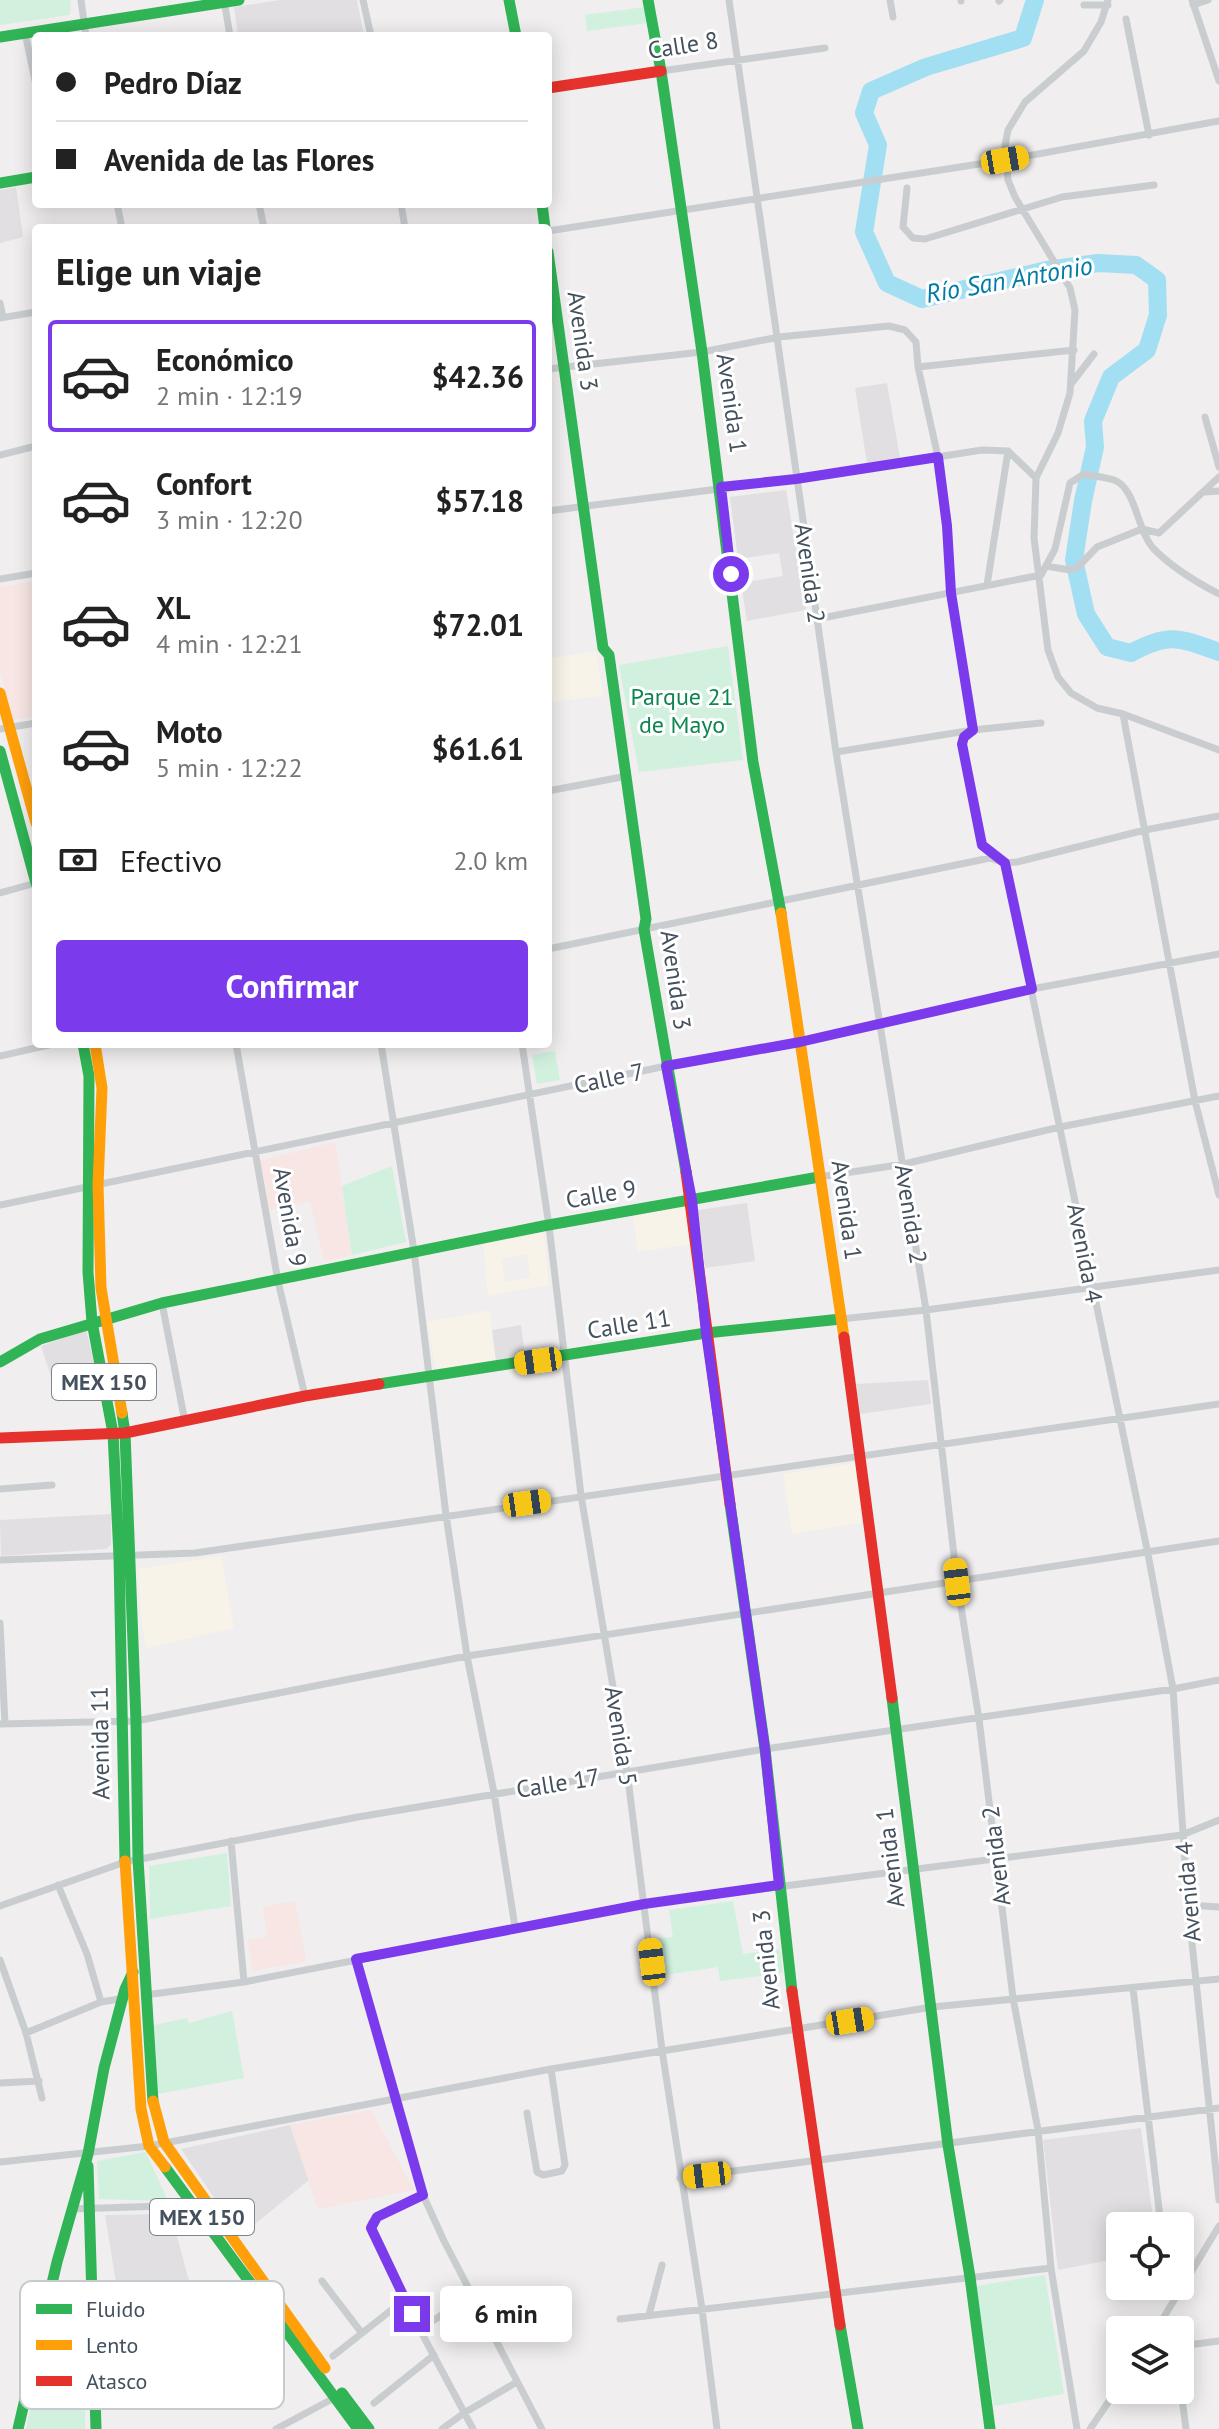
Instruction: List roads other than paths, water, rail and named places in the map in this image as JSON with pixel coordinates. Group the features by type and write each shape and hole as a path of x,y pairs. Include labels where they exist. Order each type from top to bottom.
{"main road":[{"path":"55,32 85,31 239,0"},
{"path":"509,0 515,32"},
{"name":"Avenida 1","path":"648,0 721,487 748,731 779,902 861,1454 948,2145 970,2277 990,2429"},
{"path":"0,37 32,33"},
{"name":"Calle 8","path":"552,87 661,71"},
{"path":"0,183 32,178"},
{"name":"Avenida 3","path":"552,281 603,648 609,655 627,776 646,919 644,929 692,1200 706,1333 765,1749 796,2030 850,2394 858,2429"},
{"path":"0,693 4,728 32,811"},
{"path":"0,751 32,868"},
{"name":"Avenida 11","path":"53,2281 88,2154 104,2068 135,1997 138,1859 136,1721 119,1433 98,1321 101,1276 93,1187 89,1076 84,1048"},
{"name":"Avenida 11","path":"93,1187 102,1088 96,1048"},
{"name":"Calle 9","path":"0,1362 40,1339 162,1303 414,1251 819,1177"},
{"name":"Calle 11","path":"0,1438 119,1433 305,1396 706,1333 841,1319"},
{"name":"Avenida 11","path":"125,1556 121,1721 125,1862 136,1931 135,1997 152,2099 164,2142"},
{"name":"MEX 150","path":"135,1997 141,2109 149,2146 255,2281"},
{"name":"MEX 150","path":"164,2142 255,2281"},
{"path":"88,2154 92,2281"},
{"name":"MEX 150","path":"284,2318 369,2429"},
{"name":"MEX 150","path":"284,2323 358,2429"},
{"name":"Avenida 11","path":"18,2429 23,2409"},
{"path":"95,2409 96,2429"}],"street":[{"path":"81,0 85,31"},
{"path":"363,0 370,32"},
{"name":"Avenida 2","path":"729,0 836,752 926,1310 957,1582 979,1719 1013,1998 1038,2130 1051,2268 1077,2429"},
{"path":"890,0 893,17"},
{"path":"1208,0 1193,2 1219,81"},
{"path":"224,1 229,32"},
{"path":"1084,5 1108,2 1096,34 1084,51 1025,102 1008,130 1005,160 1008,180 1070,288 1075,310 1071,384 1058,433 1036,478 1034,538 1048,650 1058,677 1071,693 1109,711 1219,750"},
{"path":"1126,19 1149,135"},
{"path":"25,33 32,66"},
{"name":"Calle 8","path":"661,71 825,48"},
{"path":"552,228 1005,160 1219,121"},
{"path":"907,188 903,227 913,238 925,239 1062,197 1154,185"},
{"path":"0,303 2,317 32,313"},
{"name":"Avenida 4","path":"779,337 889,326 905,330 916,342 918,367 938,457 951,593 973,730 964,737 962,744 982,845 1005,863 1148,1554 1173,1689 1188,1905 1219,2200"},
{"path":"552,368 702,352 779,337"},
{"path":"918,367 1074,350"},
{"path":"1071,384 1094,354"},
{"path":"1205,417 1219,467"},
{"path":"0,455 32,447"},
{"path":"552,511 796,479 982,450 1008,451 1036,478"},
{"path":"987,585 1008,451"},
{"path":"1041,575 1055,549 1070,483 1084,474 1117,481 1126,488 1142,529 1153,547 1194,581 1219,594"},
{"path":"1046,566 1066,570 1078,567 1097,547 1120,537 1142,529 1159,533 1219,477"},
{"path":"1205,492 1219,491"},
{"path":"0,579 32,574"},
{"path":"817,619 1041,575"},
{"path":"1123,714 1195,1101 1219,1195"},
{"path":"836,752 973,730 1041,723"},
{"path":"4,728 32,724"},
{"path":"552,790 627,776"},
{"path":"552,948 990,858 1005,863 1017,862 1145,830 1219,816"},
{"path":"0,893 32,884"},
{"name":"Calle 7","path":"0,1205 666,1066 800,1042 1032,989 1219,954"},
{"path":"0,1056 35,1048"},
{"name":"Avenida 9","path":"237,1048 278,1281 305,1396"},
{"path":"382,1048 414,1251 446,1515 467,1656 494,1793 515,1927"},
{"name":"Avenida 5","path":"523,1048 549,1226 581,1495 627,1771 662,2050 717,2429"},
{"name":"Calle 9","path":"819,1177 904,1164 1060,1127 1219,1096"},
{"name":"Calle 11","path":"841,1319 1219,1270"},
{"path":"162,1303 185,1422"},
{"path":"0,1560 195,1553 1219,1404"},
{"path":"0,1489 52,1485"},
{"path":"0,1623 3,1724 136,1721 467,1656 1219,1541"},
{"name":"Calle 17","path":"0,1906 125,1862 231,1841 627,1771 1219,1680"},
{"path":"26,2033 101,2002 244,1982 515,1927 644,1904 779,1885 1182,1835 1219,1820"},
{"path":"231,1841 244,1982"},
{"path":"58,1885 87,1954 101,2002"},
{"path":"1188,1905 1219,1907"},
{"path":"356,1959 398,2098 423,2195 542,2429"},
{"path":"0,1960 26,2033 42,2098"},
{"path":"0,2162 149,2146 551,2069 932,2007 1219,1979"},
{"path":"1133,1988 1159,2212"},
{"path":"527,2113 537,2172 543,2175 562,2171 565,2165 551,2069"},
{"path":"0,2083 39,2081"},
{"path":"680,2178 1219,2108"},
{"path":"423,2195 377,2217 371,2226 404,2300 473,2429"},
{"path":"72,2209 193,2205"},
{"path":"1164,2316 1219,2226"},
{"path":"649,2315 662,2265"},
{"path":"620,2319 1051,2268"},
{"path":"322,2281 361,2332"},
{"path":"420,2329 473,2295"},
{"path":"333,2356 404,2300"},
{"path":"1194,2344 1219,2341"},
{"path":"374,2403 434,2355"},
{"path":"442,2429 517,2382"},
{"path":"276,2429 336,2397"},
{"path":"1090,2429 1107,2404"},
{"path":"1183,2404 1186,2429"}],"waterway":[{"name":"Río San Antonio","path":"1035,0 1023,38 926,67 871,91 864,113 878,145 864,232 887,283 922,299 1047,270 1098,263 1136,265 1157,280 1158,315 1147,350 1111,377 1093,421 1095,447 1074,560 1086,614 1107,647 1131,653 1155,642 1175,639 1219,652"}],"park label":[{"name":"Parque 21 de Mayo","path":"682,710"}]}
